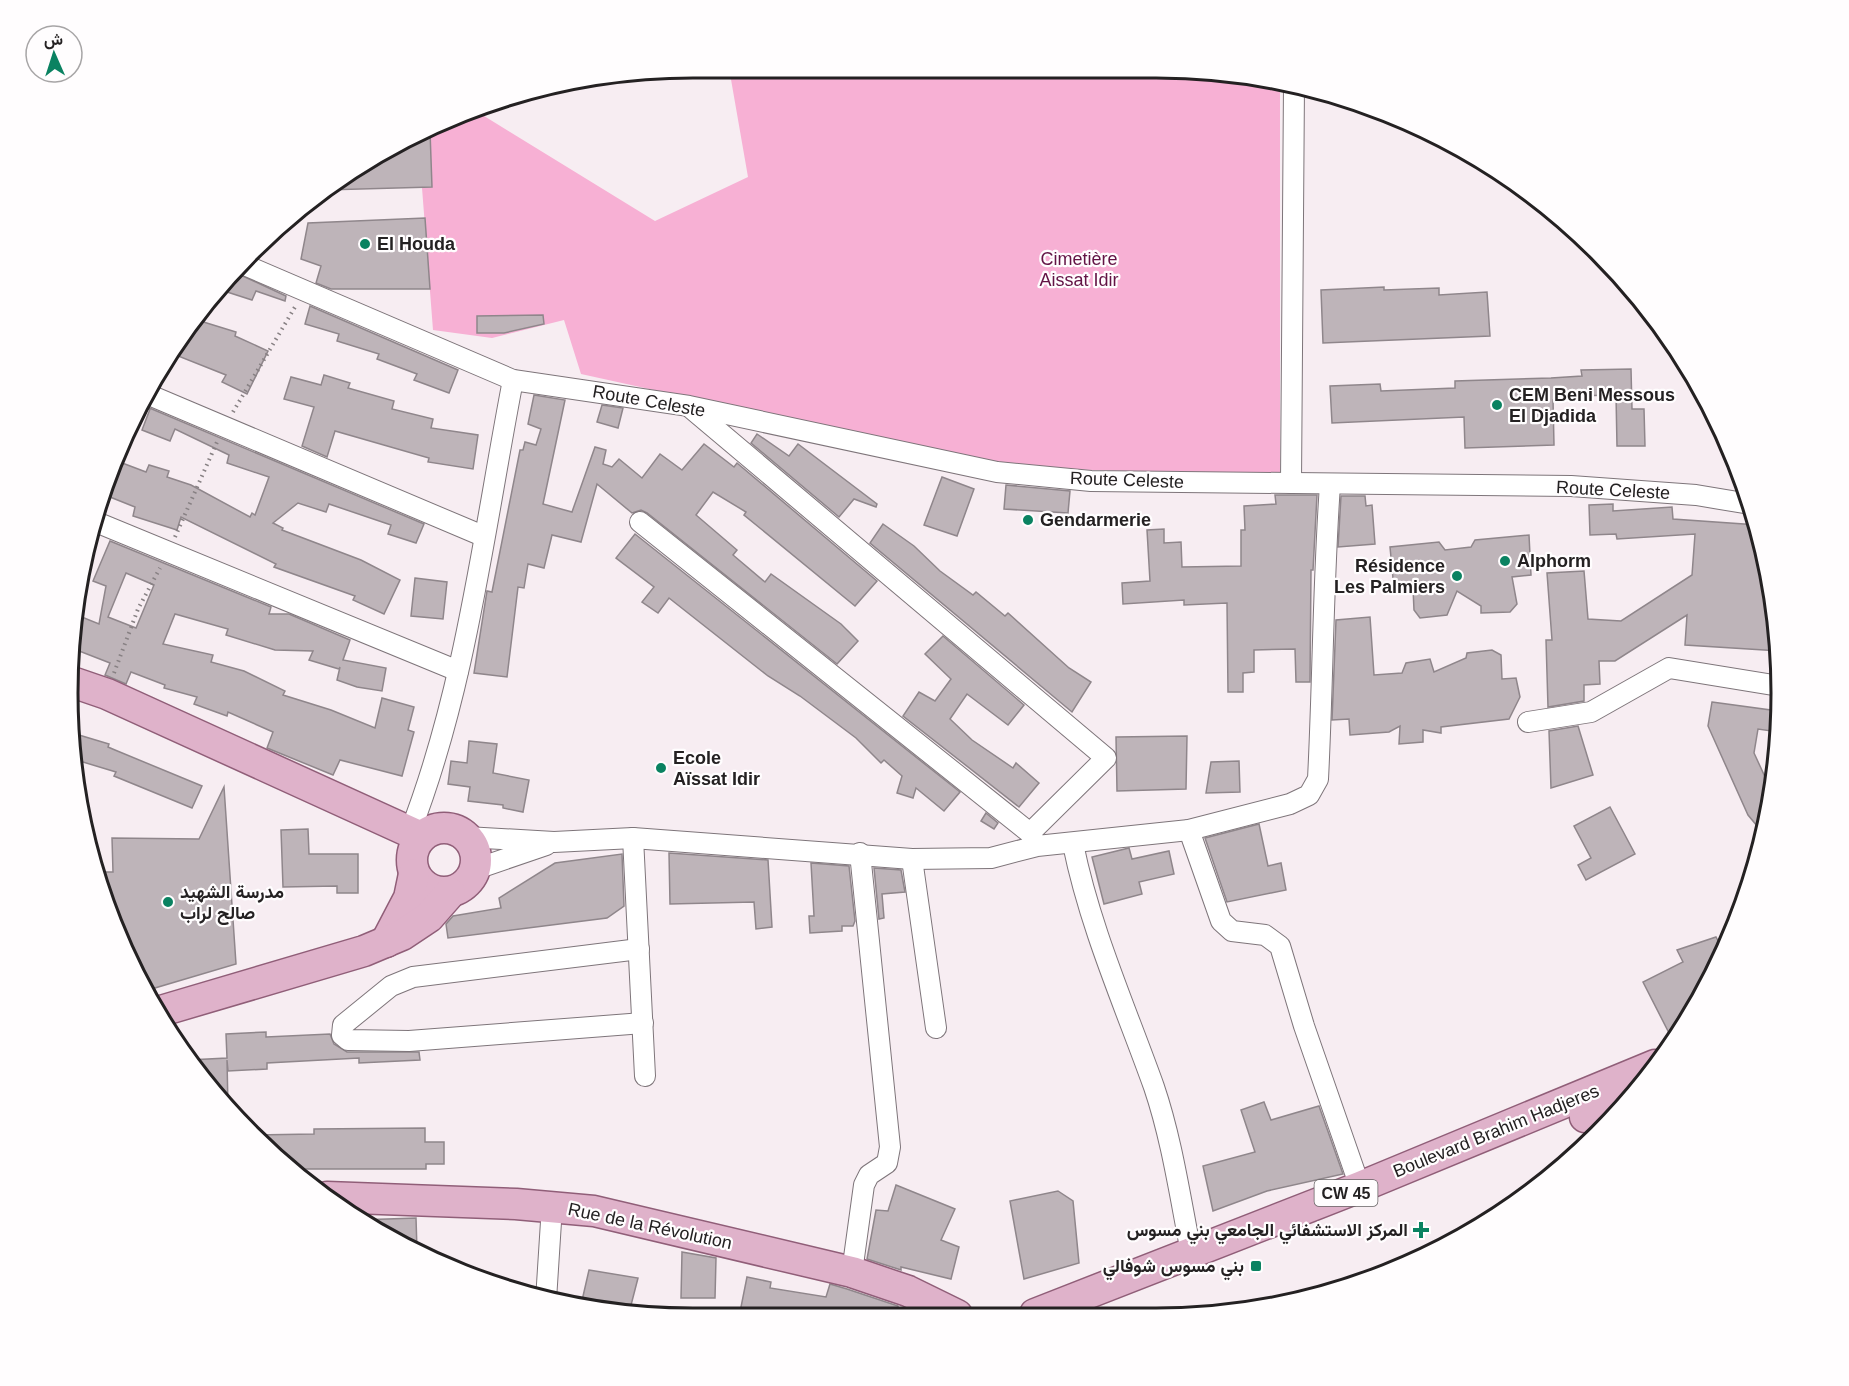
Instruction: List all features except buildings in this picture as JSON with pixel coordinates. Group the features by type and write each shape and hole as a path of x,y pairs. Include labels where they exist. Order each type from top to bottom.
{"main road":[{"path":"78,684 106,694 416,834 448,828 466,837 475,851 476,869 470,880 461,888 450,892 435,892 423,885 414,874"},
{"path":"386,942 409,898 414,874 412,854 416,834"},
{"path":"166,1009 335,962 386,942 429,917 450,892"},
{"name":"Boulevard Brahim Hadjeres","path":"1050,1308 1360,1187 1641,1071"},
{"name":"Boulevard Brahim Hadjeres","path":"1107,1308 1610,1107"},
{"name":"Rue de la Révolution","path":"342,1198 552,1206 594,1210 852,1272 935,1308"}],"street":[{"path":"1291,483 1294,94"},
{"name":"Route Celeste","path":"250,267 513,380 689,406 997,472 1091,481 1571,486 1696,495 1740,502"},
{"path":"416,834 422,801 458,671 513,380"},
{"path":"154,397 483,536"},
{"path":"466,837 554,842 633,838 765,850 860,853 912,859 992,858 1033,840 1106,758 689,406"},
{"path":"640,522 1033,840 1073,844 1189,830 1290,804 1309,795 1318,779 1324,670 1324,572 1330,485"},
{"path":"102,524 458,671"},
{"path":"1528,722 1591,712 1669,668 1771,685"},
{"path":"1189,830 1221,921 1232,931 1264,935 1281,946 1304,1026 1360,1187"},
{"path":"633,838 645,1076"},
{"path":"476,869 554,842"},
{"path":"1073,844 1091,915 1154,1088 1169,1142 1191,1252"},
{"path":"852,1272 864,1185 869,1175 886,1163 891,1147 860,853"},
{"path":"912,859 936,1028"},
{"path":"639,949 413,977 391,986 343,1025 342,1035 348,1040 409,1041 643,1023"},
{"path":"547,1290 552,1206"}],"path":[{"path":"106,694 138,609 169,550"}],"green space":[{"name":"Cimetière Aissat Idir","path":"731,78 1156,78 1236,83 1280,91 1280,476 1004,467 581,374 564,320 492,338 433,330 418,142 421,141 483,115 655,221 748,177"}],"place":[{"name":"El Houda","path":"365,244"},
{"name":"CEM Beni Messous El Djadida","path":"1497,405"},
{"name":"Gendarmerie","path":"1028,520"},
{"name":"Alphorm","path":"1505,561"},
{"name":"Résidence Les Palmiers","path":"1457,576"},
{"name":"Ecole Aïssat Idir","path":"661,768"},
{"name":"مدرسة الشهيد صالح لراب","path":"168,902"},
{"name":"المركز الاستشفائي الجامعي بني مسوس","path":"1421,1230"},
{"name":"بني مسوس شوفالي","path":"1256,1266"}]}
